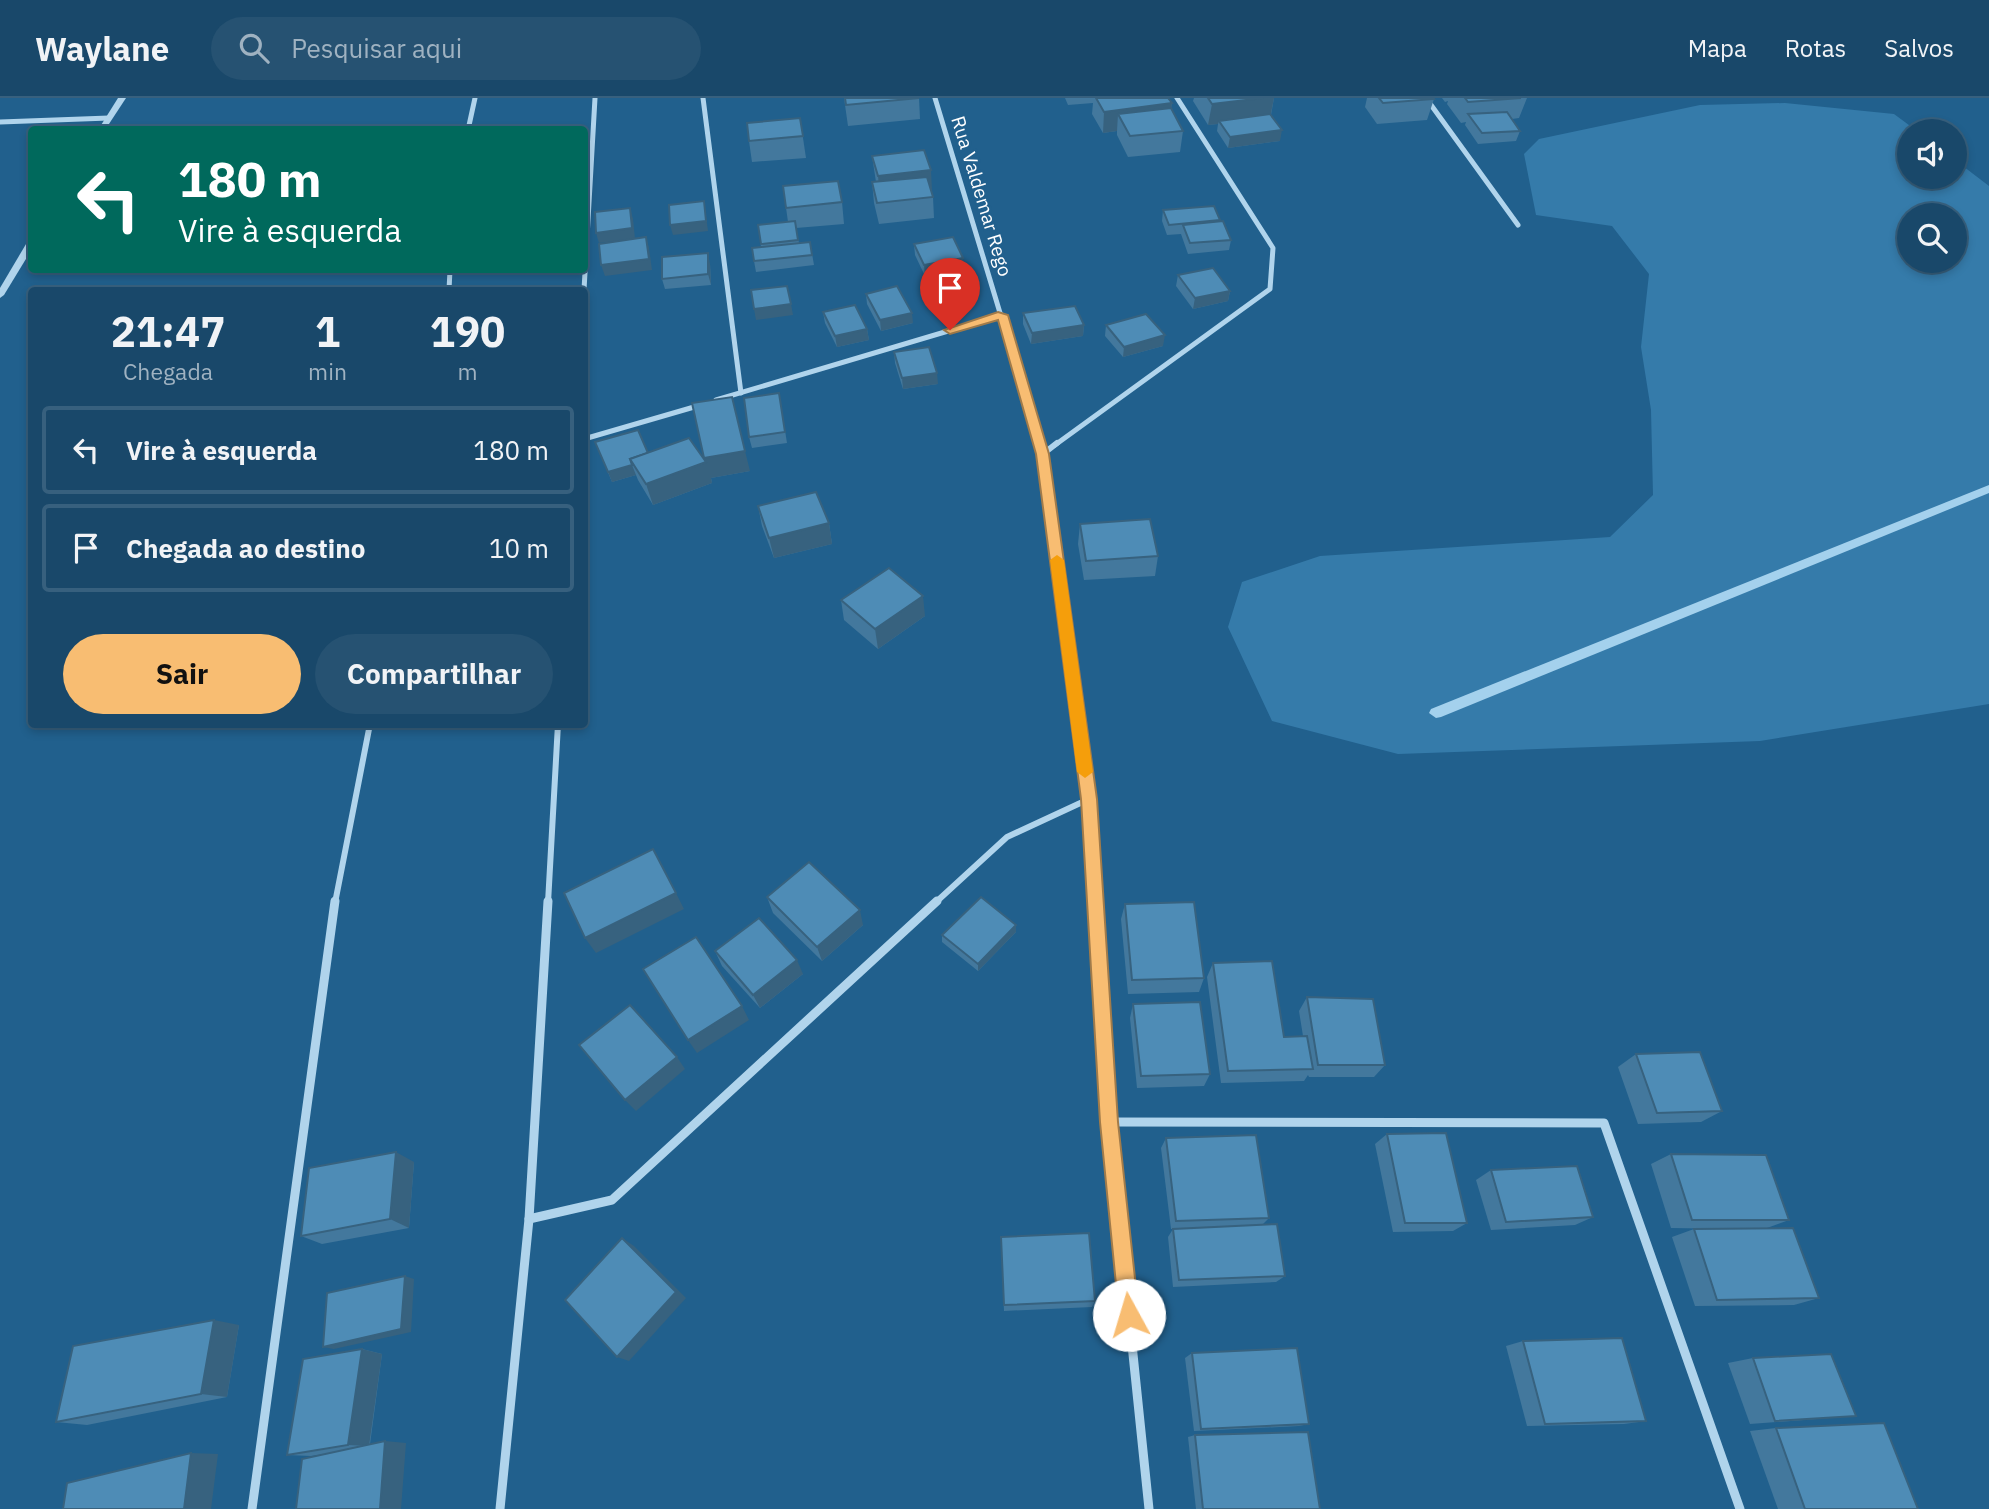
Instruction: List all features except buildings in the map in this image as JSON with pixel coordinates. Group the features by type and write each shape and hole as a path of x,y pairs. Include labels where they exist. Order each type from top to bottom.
{"street":[{"path":"104,126 122,98"},
{"path":"469,126 475,98"},
{"path":"588,220 595,98"},
{"path":"703,98 741,393"},
{"name":"Rua Valdemar Rego","path":"935,98 1043,454 1089,799 1109,1122 1149,1509"},
{"path":"1043,454 1119,396 1270,289 1273,248 1177,98"},
{"path":"1426,98 1518,225"},
{"path":"0,122 109,118"},
{"path":"0,295 28,248"},
{"path":"588,438 1002,315"},
{"path":"251,1509 340,872 369,728"},
{"path":"500,1509 529,1219 558,728"},
{"path":"529,1219 612,1200 1007,837 1089,799"},
{"path":"1109,1122 1604,1123 1740,1509"}],"shaded area":[{"path":"1785,103 1894,114 1901,119 1897,119 1897,189 1967,189 1967,169 1989,186 1989,704 1760,741 1398,754 1272,721 1228,627 1242,582 1320,556 1610,537 1653,495 1651,410 1641,347 1649,274 1612,226 1536,215 1524,154 1539,139 1700,105"}],"waterway":[{"path":"1436,713 1989,489"}],"slow traffic":[{"path":"1057,560 1085,772"}],"route":[{"path":"950,330 1002,315 1043,454 1089,799 1109,1122 1129,1315"}]}
